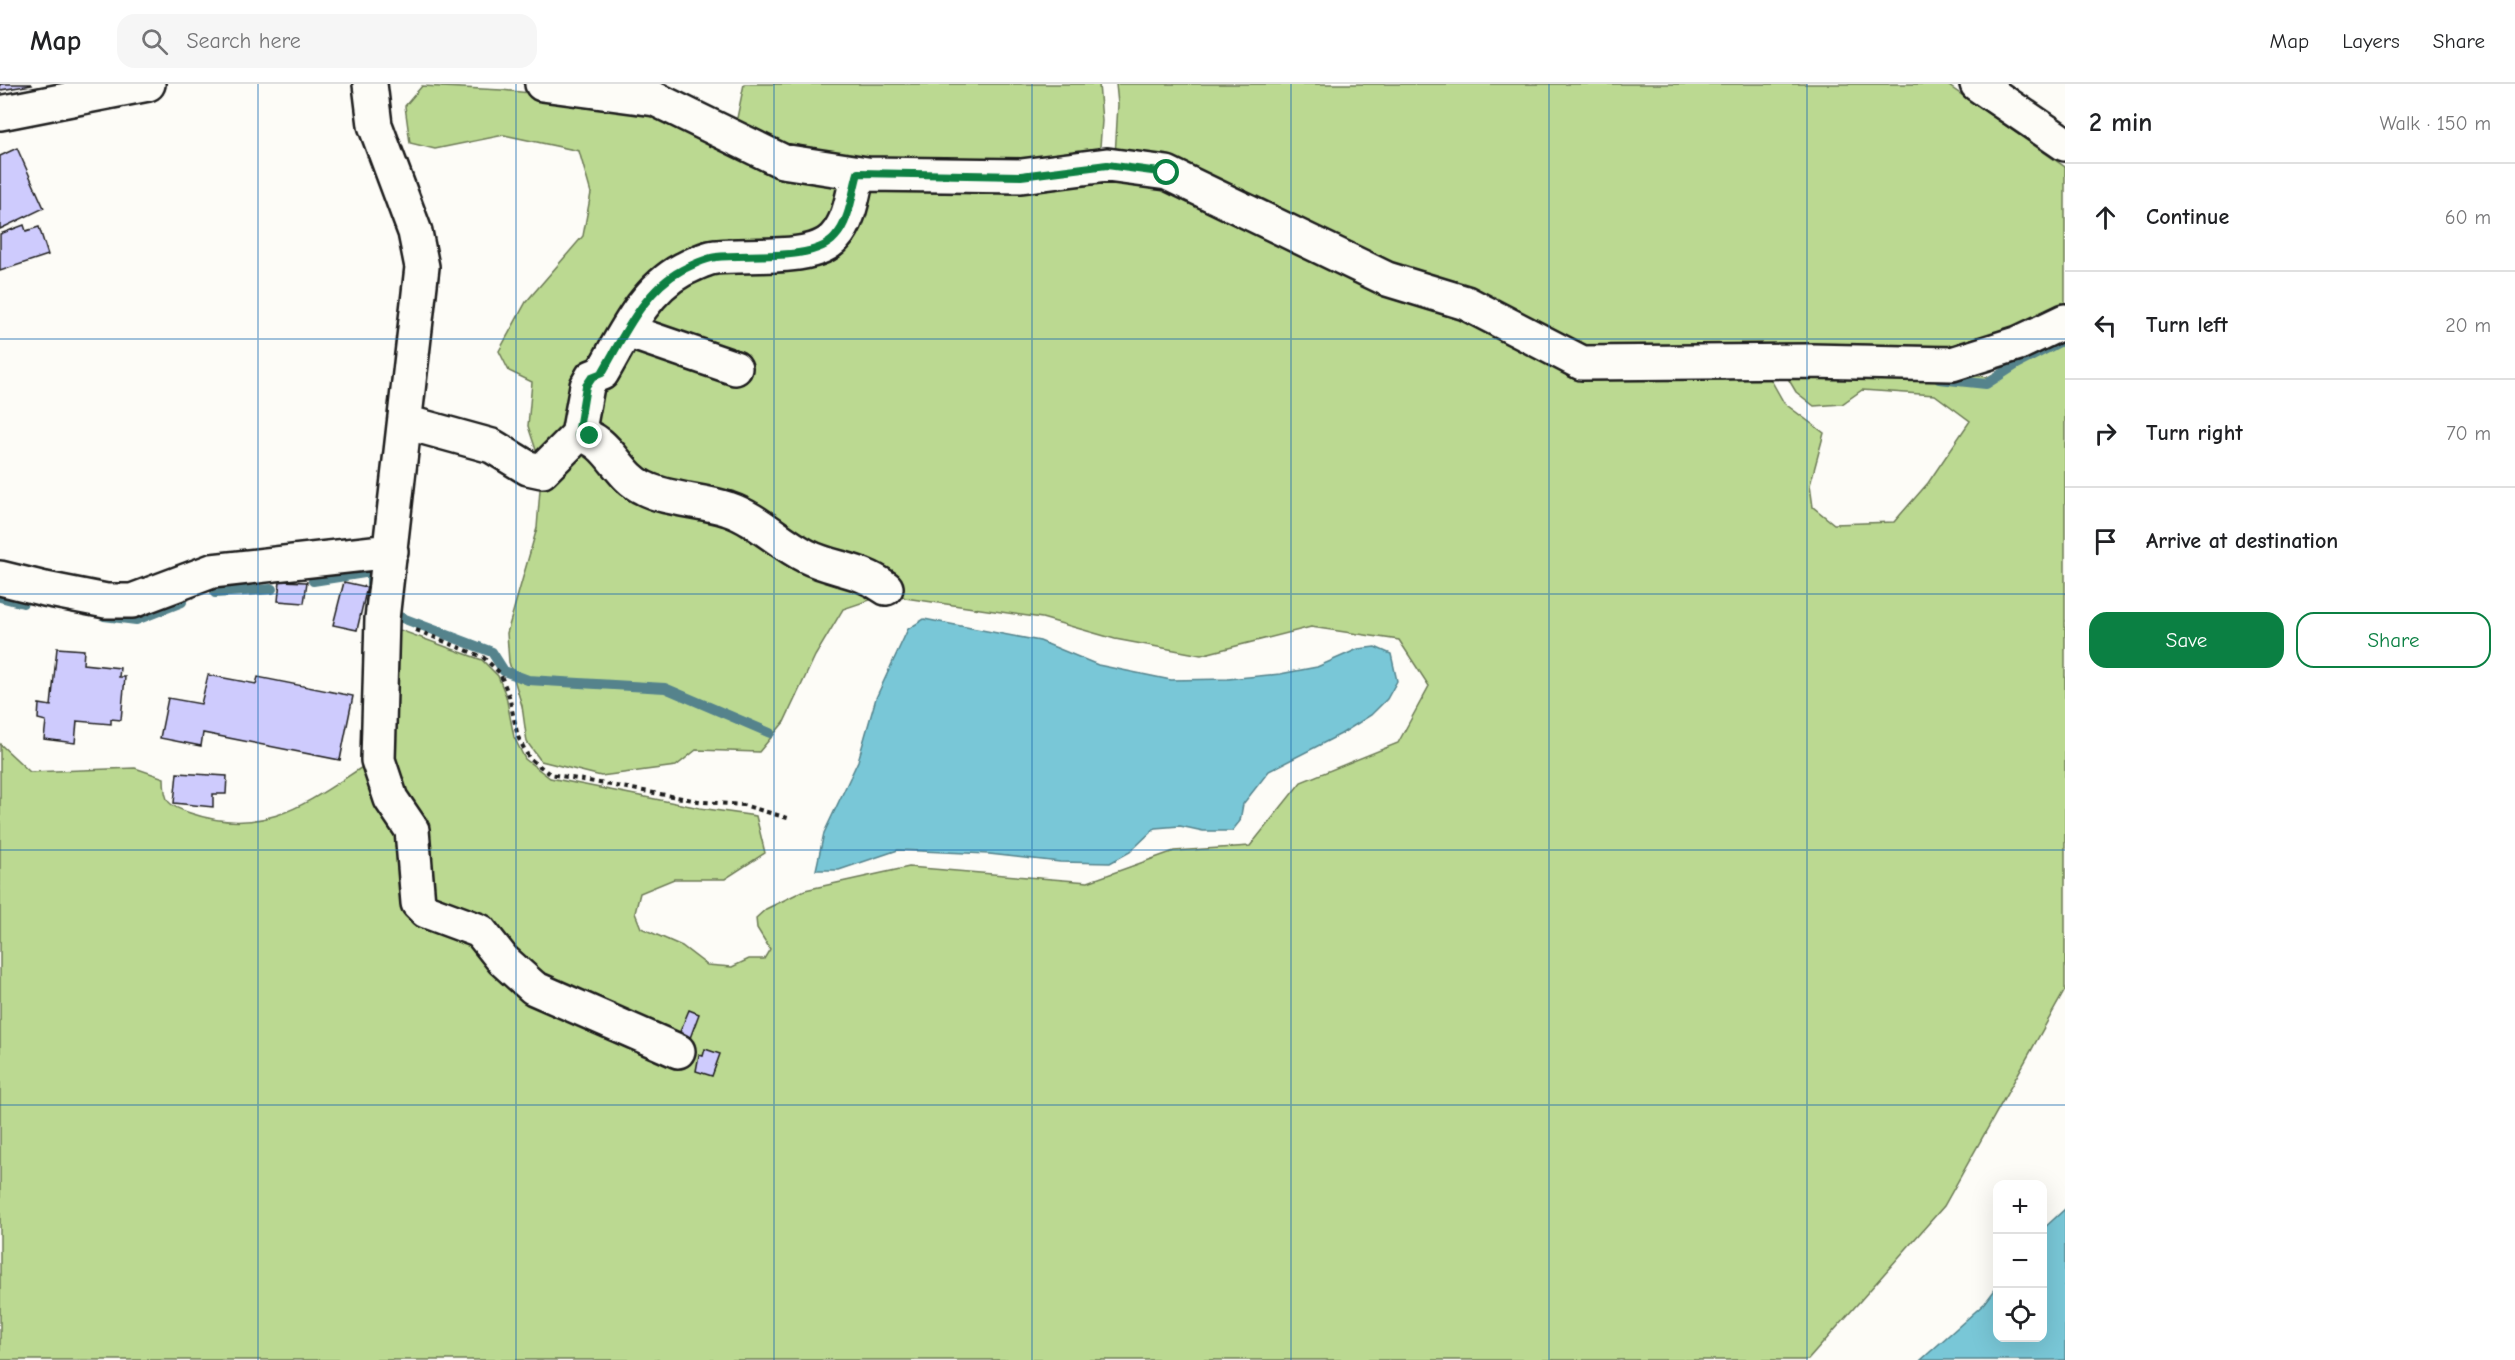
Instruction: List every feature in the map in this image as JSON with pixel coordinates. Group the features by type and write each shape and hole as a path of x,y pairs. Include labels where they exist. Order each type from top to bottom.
{"street":[{"path":"0,113 148,84"},
{"path":"370,84 375,125 415,232 422,267 382,619 378,760 391,799 412,830 418,903 426,911 480,931 502,960 534,988 678,1051"},
{"path":"542,84 655,99 782,161 858,173 1021,176 1107,165 1167,173 1388,279 1466,303 1582,363 1810,361 1952,364 2019,343 2065,321"},
{"path":"1977,84 2065,144"},
{"path":"405,422 492,446 528,468 542,471 578,435 586,386 592,377 602,373 638,312 665,283 681,271 714,257 799,252 824,247 836,237 844,223 858,173"},
{"path":"627,331 735,368"},
{"path":"578,435 590,436 603,446 622,472 643,488 728,509 754,521 806,556 856,571 886,588"},
{"path":"0,578 45,590 106,601 132,601 212,571 391,551"}],"path":[{"path":"382,619 483,657 500,673 509,696 518,737 529,758 550,774 704,802 743,805 791,819"}],"green space":[{"path":"744,84 1099,84 1102,121 1099,159 943,166 795,152 736,123"},
{"path":"1116,84 1946,84 2065,167 2065,311 1967,345 1601,354 1115,157 1118,104"},
{"path":"422,86 502,90 612,102 850,181 831,235 685,262 575,431 541,465 528,426 532,382 509,371 499,351 526,302 583,236 591,193 579,151 504,135 435,149 410,143 405,106"},
{"path":"1088,180 1149,182 1185,191 1383,288 1474,320 1532,353 1574,371 1600,376 1756,370 1771,380 1784,403 1824,433 1810,485 1813,507 1834,524 1894,522 1928,483 1970,421 1935,395 1862,390 1842,404 1814,406 1796,392 1786,375 1792,369 1865,365 1988,377 2065,335 2065,990 1944,1206 1808,1360 0,1360 0,744 30,772 135,768 164,778 166,798 177,808 218,820 243,821 267,818 288,811 331,788 375,759 385,798 406,829 411,842 409,888 413,905 417,910 431,918 467,931 480,940 510,974 542,997 599,1025 677,1057 681,1047 548,989 528,977 484,928 455,913 431,906 423,898 421,844 418,832 396,796 385,754 389,626 482,660 498,676 506,696 514,737 525,759 550,778 700,808 756,816 765,853 725,879 674,879 640,893 635,913 641,928 682,946 707,965 732,967 749,959 764,959 770,949 757,928 756,918 766,909 805,890 909,867 1088,882 1174,851 1250,846 1301,782 1398,743 1429,686 1399,640 1311,627 1201,655 1115,639 1042,618 905,598 878,575 806,550 729,504 650,484 623,466 601,436 585,430 595,381 605,377 630,336 736,373 739,366 634,330 663,291 682,276 704,265 727,261 805,257 830,249 838,243 847,230 860,183 934,186"},
{"path":"577,444 682,504 885,595 843,609 815,656 784,722 759,752 696,750 676,766 601,776 541,761 527,742 522,706 509,662 507,633 537,528 541,477"}],"water":[{"path":"924,619 1040,641 1098,665 1171,680 1228,679 1280,674 1317,667 1358,649 1375,647 1391,654 1397,681 1387,699 1371,715 1341,734 1269,771 1243,804 1240,821 1232,831 1203,831 1180,826 1155,828 1130,852 1110,863 1060,862 989,854 898,850 839,870 816,870 824,833 858,761 876,698 908,629"},
{"path":"2065,1209 2065,1360 1921,1360 1985,1303 1993,1292 1993,1342 2047,1342 2047,1225"}],"building":[{"path":"0,84 31,84 32,85 0,90"},
{"path":"17,148 44,208 0,229 0,156"},
{"path":"24,225 26,231 39,227 48,255 0,271 0,234"},
{"path":"280,581 307,582 304,603 278,601"},
{"path":"344,582 367,587 357,630 333,625"},
{"path":"57,648 84,650 83,664 120,668 119,677 125,677 121,720 111,719 111,724 77,721 75,743 44,739 46,721 38,719 39,704 51,706"},
{"path":"208,675 256,684 258,677 353,696 340,760 203,733 201,746 160,738 168,698 201,704"},
{"path":"177,773 227,776 226,794 213,794 213,807 174,803"},
{"path":"689,1010 699,1014 690,1038 679,1034"},
{"path":"705,1049 720,1054 712,1076 696,1071 699,1055 703,1056"}],"waterway":[{"path":"1939,379 1986,384 2017,364 2065,339"},
{"path":"313,581 371,572 371,584"},
{"path":"215,593 272,589"},
{"path":"0,597 23,603"},
{"path":"104,616 136,620 182,602"},
{"path":"397,616 492,652 504,671 528,680 665,688 770,733"}],"route":[{"path":"590,436 578,435 586,386 592,377 602,373 638,312 665,283 681,271 714,257 799,252 824,247 836,237 844,223 858,173 1021,176 1107,165 1167,173"}]}
